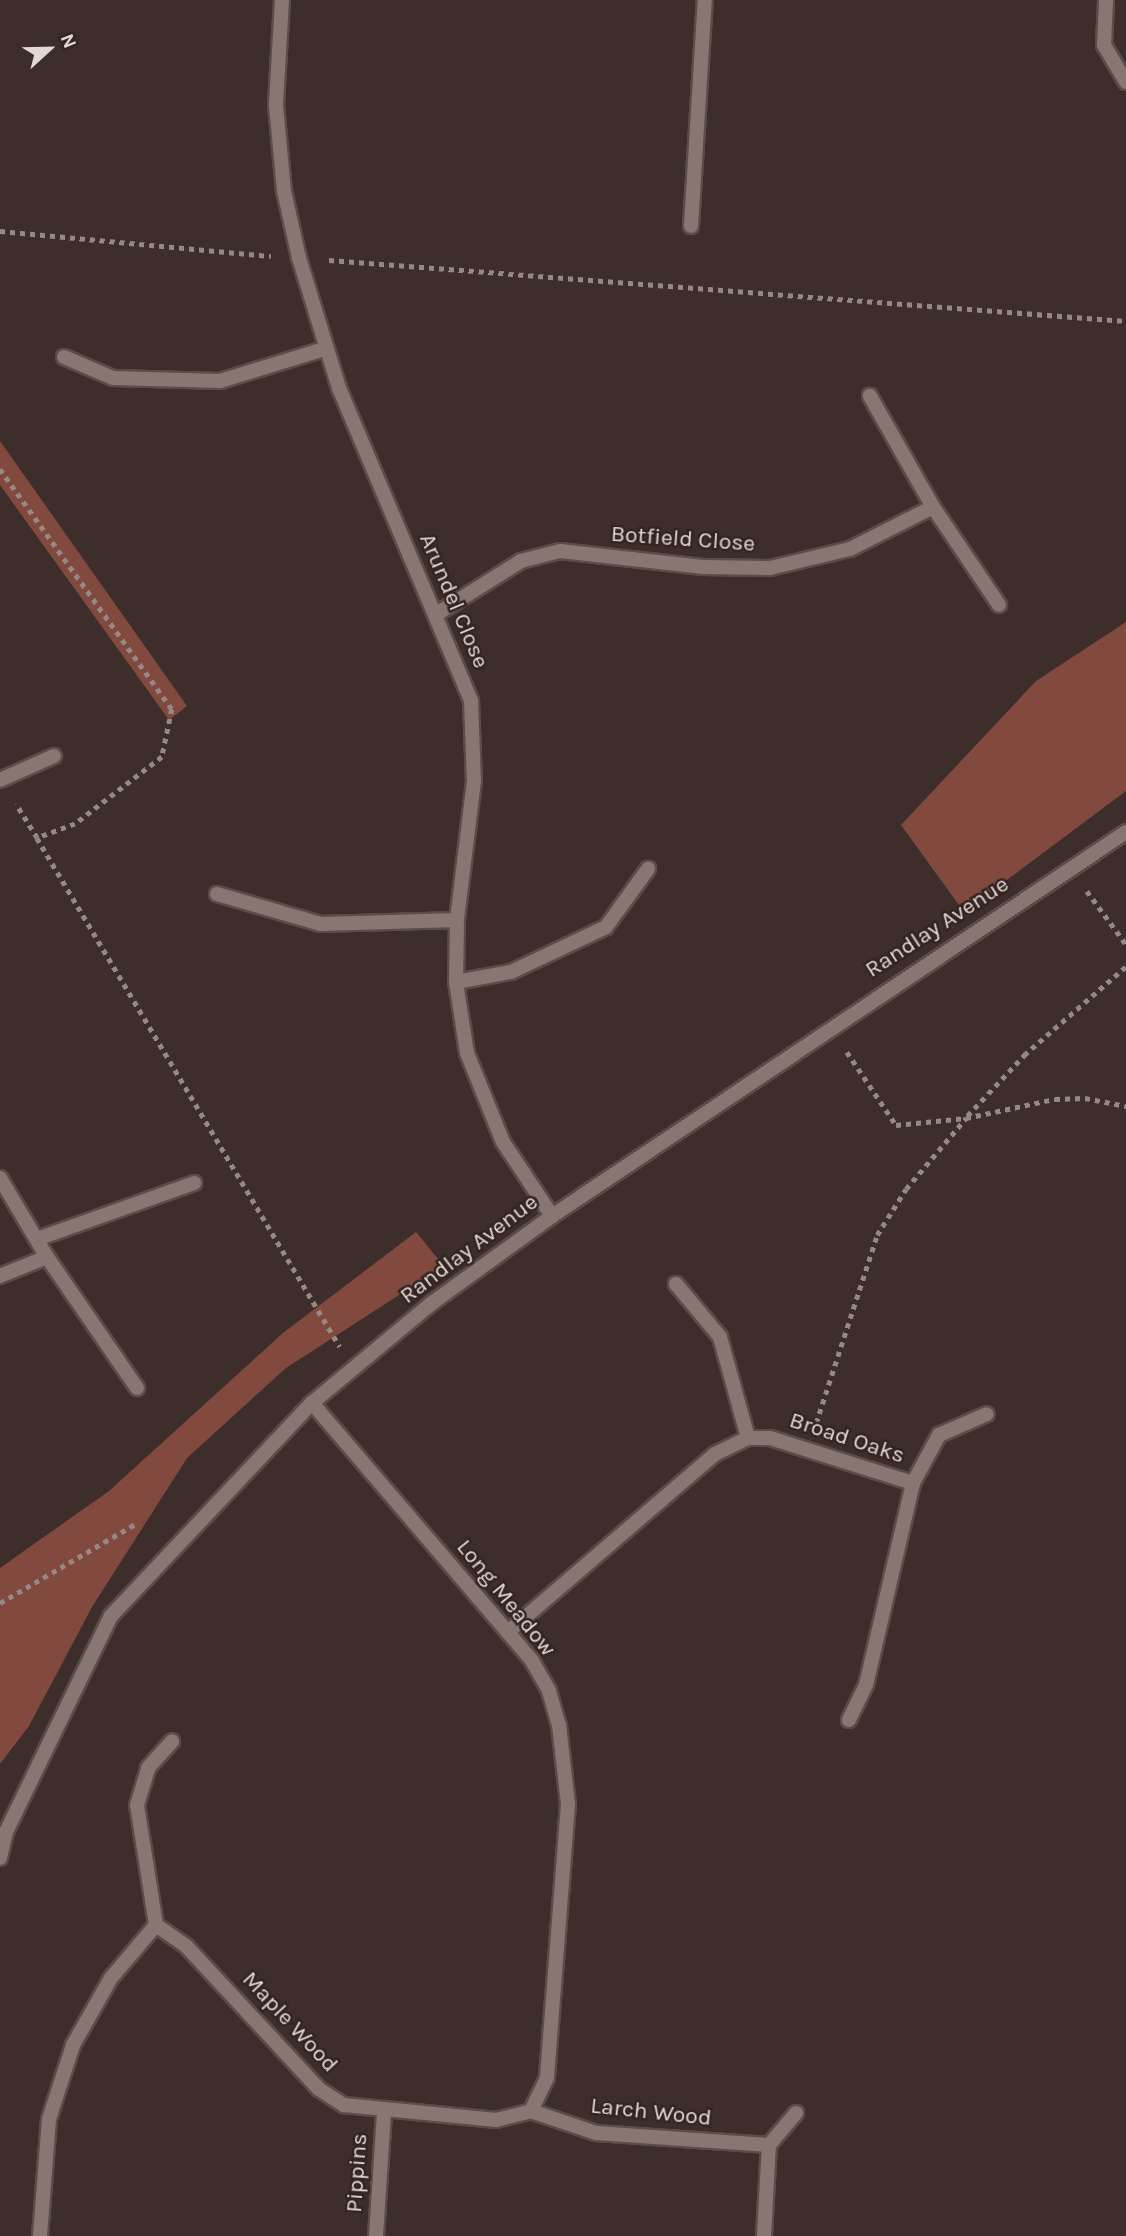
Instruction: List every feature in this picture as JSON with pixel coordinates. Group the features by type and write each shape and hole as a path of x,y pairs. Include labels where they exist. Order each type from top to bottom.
{"street":[{"name":"Arundel Close","path":"282,0 276,105 284,191 299,258 324,349 471,701 475,730 457,920 456,982 467,1053 489,1114 552,1216"},
{"path":"691,226 705,0"},
{"path":"1106,0 1104,46 1126,82"},
{"path":"64,357 113,378 220,381 324,349"},
{"path":"870,396 933,507 999,605"},
{"name":"Botfield Close","path":"435,615 521,561 560,551 703,567 770,568 850,549 933,507"},
{"path":"0,780 54,756"},
{"name":"Randlay Avenue","path":"0,1858 3,1830 111,1616 312,1403 432,1303 552,1216 829,1026 1126,832"},
{"path":"456,982 510,972 606,927 648,869"},
{"path":"217,894 321,924 457,920"},
{"path":"0,1178 47,1257 137,1388"},
{"path":"37,1239 194,1183"},
{"path":"0,1276 47,1257"},
{"path":"508,1632 715,1454 748,1438 720,1337 676,1284"},
{"name":"Long Meadow","path":"312,1403 508,1632 549,1691 559,1726 568,1804 547,2078 531,2111"},
{"path":"913,1483 939,1434 987,1414"},
{"name":"Broad Oaks","path":"748,1438 808,1448 848,1466 913,1483 866,1685 849,1720"},
{"path":"40,2236 49,2119 73,2045 111,1978 156,1925 142,1856 136,1805 142,1782 172,1741"},
{"name":"Maple Wood","path":"156,1925 212,1972 319,2089 344,2105 384,2112 496,2120 531,2111"},
{"name":"Larch Wood","path":"531,2111 596,2133 769,2145"},
{"name":"Pippins","path":"376,2236 384,2112"},
{"path":"764,2236 769,2145 796,2113"}],"path":[{"path":"0,231 299,258 1126,321"},
{"path":"0,469 172,709 162,757 75,824 37,838"},
{"path":"0,780 342,1350"},
{"path":"1069,867 1126,944"},
{"path":"808,1448 877,1235 913,1180 1026,1054 1126,967"},
{"path":"829,1026 896,1125 966,1118 1055,1099 1085,1098 1126,1106"},
{"path":"0,1603 135,1524"}],"shaded area":[{"path":"0,441 187,706 169,720 0,485"},
{"path":"1126,622 1126,791 964,912 901,825 1036,681"},
{"path":"416,1232 444,1266 286,1368 187,1458 92,1607 29,1726 0,1764 0,1568 109,1491 283,1333"}]}
